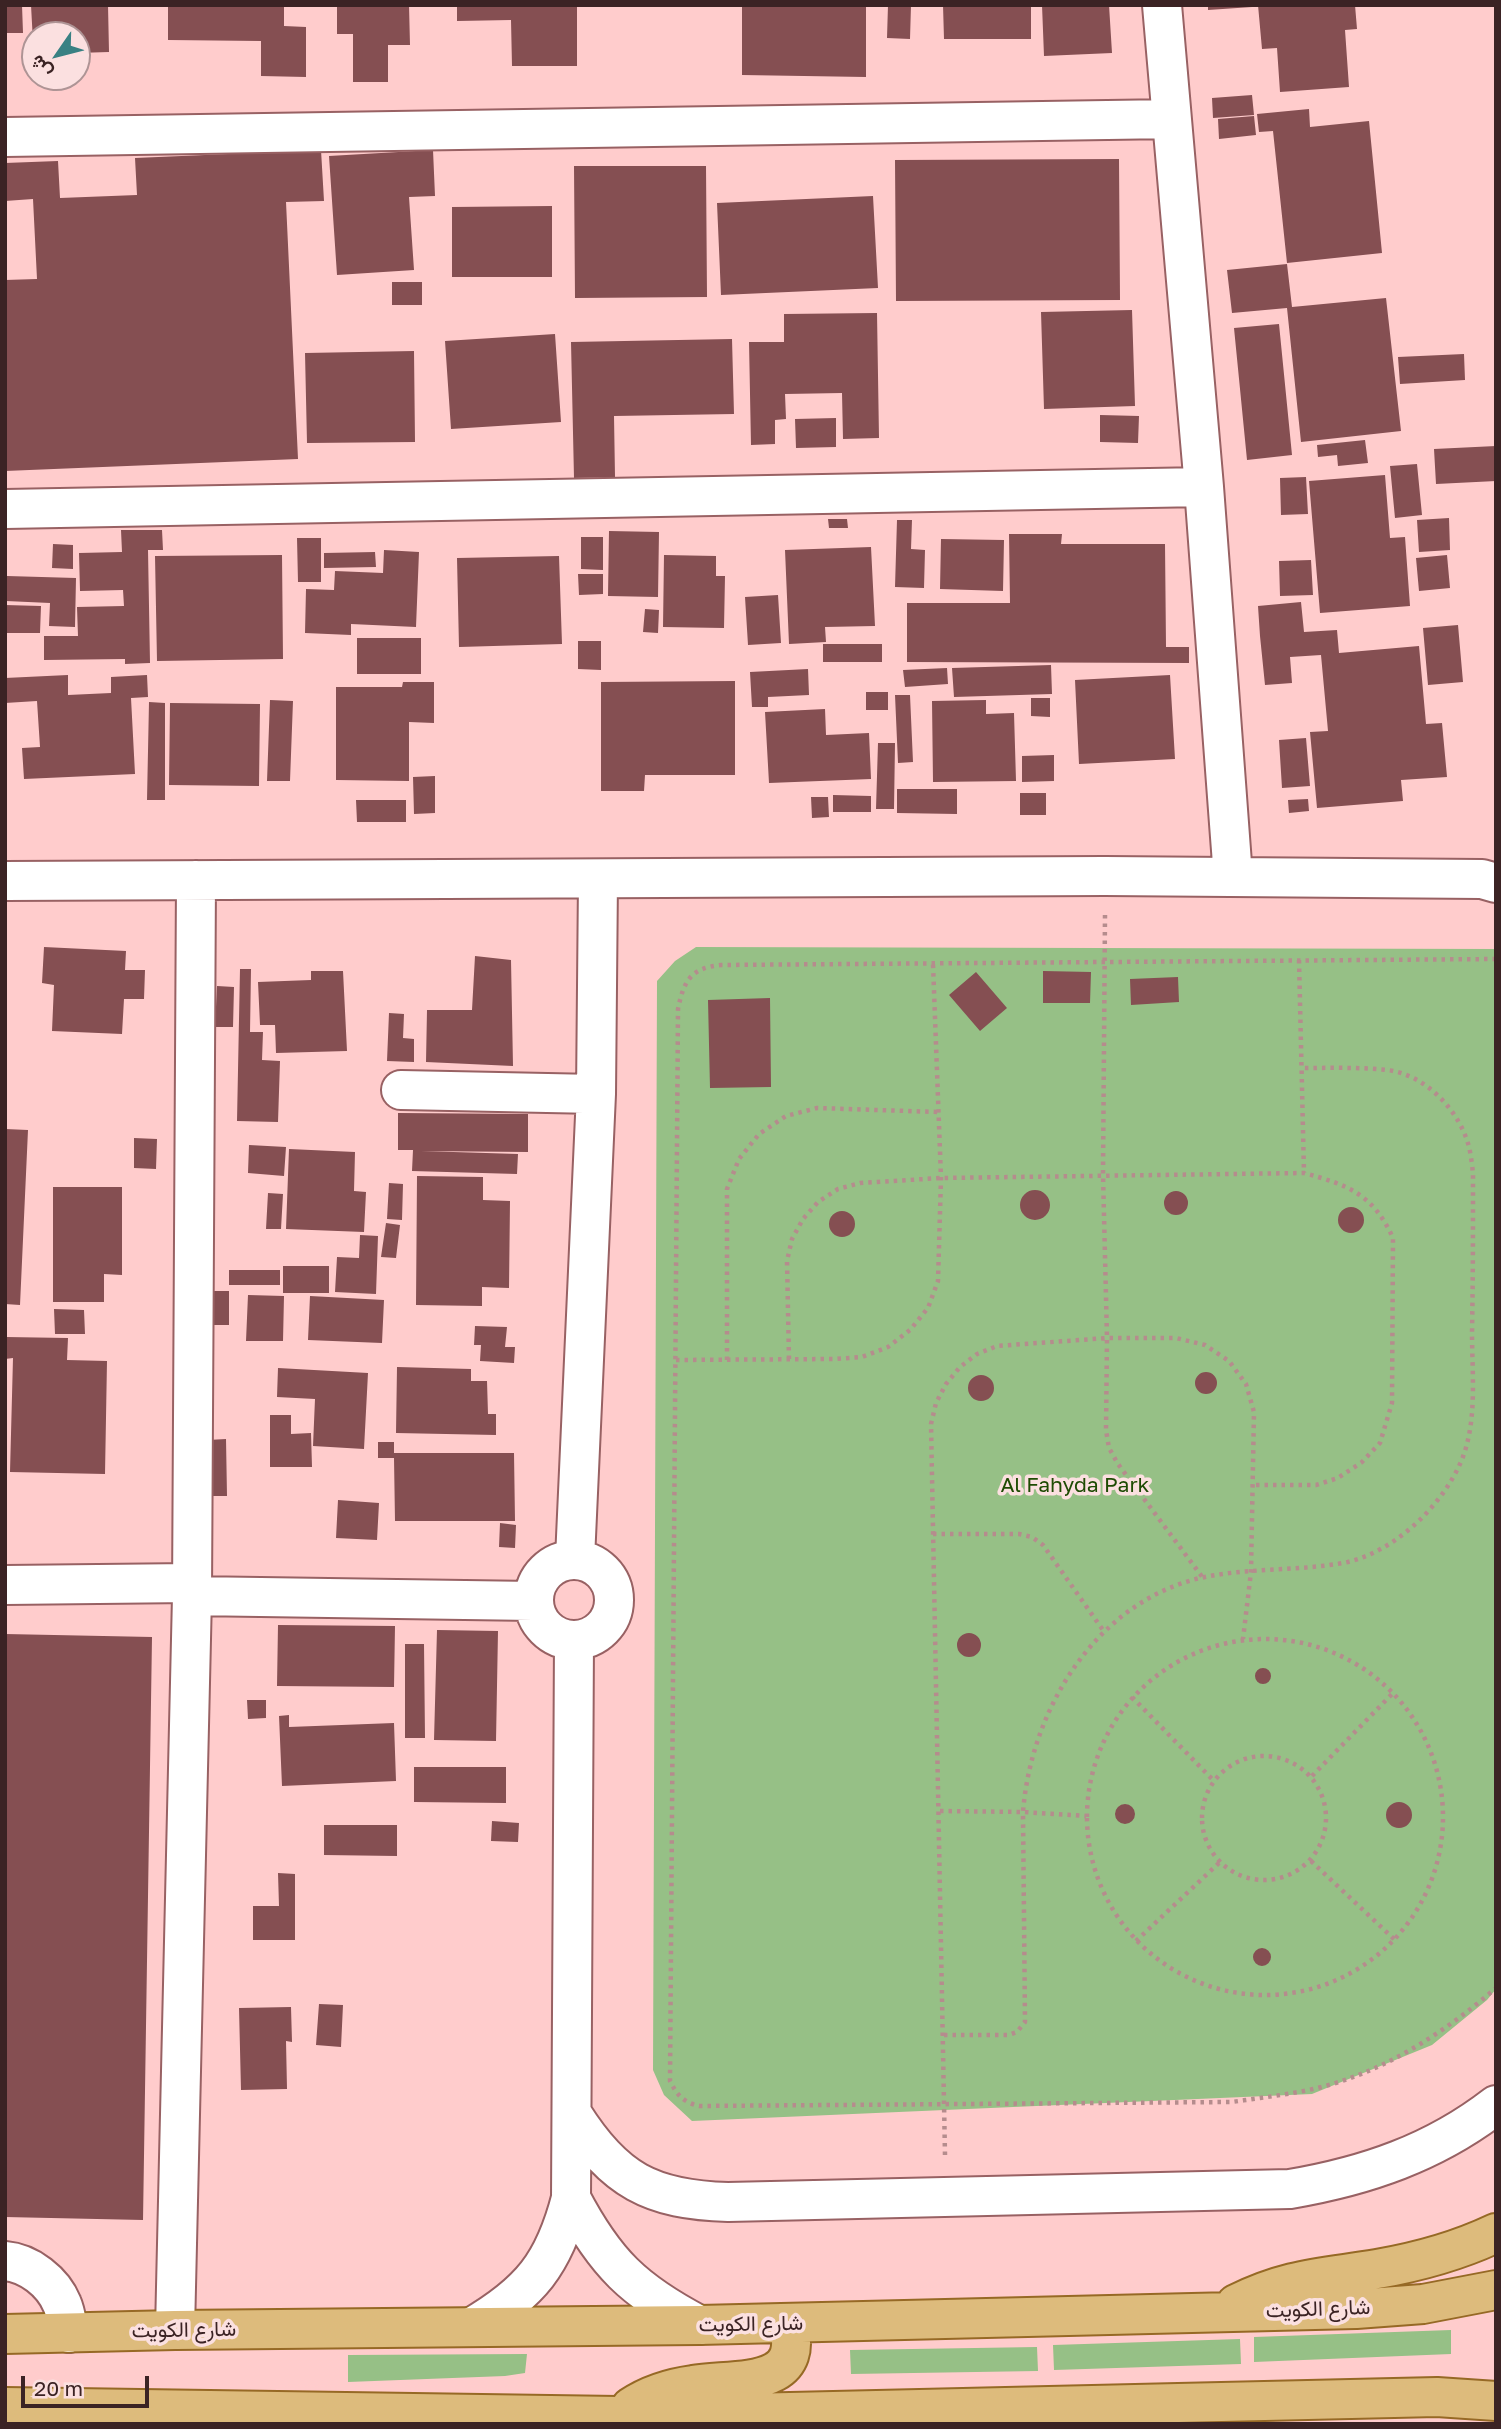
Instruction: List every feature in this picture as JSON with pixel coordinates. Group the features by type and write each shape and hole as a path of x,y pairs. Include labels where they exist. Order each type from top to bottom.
{"main road":[{"path":"1220,2312 1264,2290 1298,2280 1417,2262 1496,2233"},
{"name":"شارع الكويت","path":"5,2334 699,2325 1356,2309 1423,2304 1496,2290"},
{"path":"618,2416 640,2401 675,2389 761,2379 774,2373 784,2363 790,2350 788,2323"},
{"path":"11,2407 431,2418 1437,2397 1496,2401"},
{"path":"1229,2401 1292,2424"}],"street":[{"path":"1162,5 1204,487 1233,877"},
{"path":"5,137 1172,119"},
{"path":"5,509 1204,487"},
{"path":"5,881 1105,876 1491,878"},
{"path":"575,1559 596,1094 598,879"},
{"path":"174,2330 191,1590 196,880"},
{"path":"401,1090 596,1094"},
{"path":"575,1559 589,1562 601,1569 610,1580 614,1607 609,1620 600,1631 588,1638 574,1640 550,1633 535,1612 533,1601 535,1587 550,1566 575,1559"},
{"path":"5,1585 533,1601"},
{"path":"472,2327 501,2310 526,2288 540,2270 562,2231 571,2197 574,1640"},
{"path":"573,2115 590,2142 611,2165 637,2183 665,2195 696,2201 728,2202 1290,2189 1332,2182 1399,2161 1444,2139 1496,2105"},
{"path":"571,2197 588,2231 610,2260 636,2287 666,2308 699,2325"},
{"path":"5,2261 28,2267 49,2282 62,2304 68,2333"},
{"path":"11,2407 37,2413 52,2424"}],"path":[{"path":"1105,876 1103,1174 1106,1430 1109,1448 1128,1478 1203,1578"},
{"path":"1496,959 721,965 704,967 690,977 681,992 678,1009 670,2081 676,2093 686,2102 699,2106 1232,2102 1313,2089 1355,2075 1413,2048 1462,2017 1496,1988"},
{"path":"1299,960 1304,1172"},
{"path":"676,1360 862,1357 888,1348 911,1330 928,1308 938,1281 942,1178 933,964"},
{"path":"944,2035 1009,2035 1017,2032 1025,2022 1025,1788 1033,1751 1046,1717 1062,1684 1083,1655 1130,1611 1181,1584 1203,1578 1251,1572 1341,1564 1380,1550 1412,1527 1440,1498 1460,1462 1471,1424 1473,1173 1469,1145 1457,1119 1440,1096 1416,1079 1390,1070 1301,1068"},
{"path":"727,1360 727,1189 739,1159 759,1134 786,1116 817,1108 938,1111"},
{"path":"789,1359 787,1261 792,1239 803,1219 818,1202 838,1189 860,1183 942,1178 1304,1172 1333,1181 1362,1196 1385,1219 1394,1238 1392,1404 1380,1443 1362,1462 1338,1478 1316,1485 1253,1485"},
{"path":"946,2198 931,1424 936,1403 946,1384 960,1367 977,1354 997,1346 1107,1338 1176,1338 1205,1345 1229,1361 1246,1384 1254,1412 1251,1572 1243,1639"},
{"path":"933,1534 1019,1534 1032,1537 1042,1545 1105,1633"},
{"path":"1243,1639 1297,1641 1336,1655 1349,1660 1392,1693 1420,1730 1437,1772 1443,1816 1438,1861 1422,1903 1395,1940 1358,1971 1314,1989 1266,1996 1219,1990 1174,1972 1136,1941 1109,1904 1092,1862 1086,1816 1098,1752 1132,1697 1164,1668 1201,1649 1243,1639"},
{"path":"1312,1776 1392,1693"},
{"path":"1132,1697 1213,1780"},
{"path":"1262,1754 1289,1760 1312,1776 1324,1796 1328,1818 1324,1841 1311,1860 1291,1876 1266,1881 1240,1876 1220,1862 1207,1843 1201,1822 1204,1800 1213,1780 1234,1762 1262,1754"},
{"path":"939,1811 1086,1816"},
{"path":"1311,1860 1395,1940"},
{"path":"1136,1941 1220,1862"}],"green space":[{"name":"Al Fahyda Park","path":"696,947 1496,949 1496,1989 1487,2000 1432,2045 1312,2094 692,2121 664,2095 653,2070 657,981 675,961"},
{"path":"1451,2330 1451,2354 1254,2362 1254,2337"},
{"path":"1240,2339 1241,2364 1054,2370 1053,2345"},
{"path":"1037,2347 1038,2371 851,2374 850,2350"},
{"path":"527,2354 525,2373 348,2382 348,2355"}],"building":[{"path":"5,5 22,5 21,33 5,33"},
{"path":"31,5 108,5 109,52 91,53 91,21 32,21"},
{"path":"168,5 284,5 284,26 306,27 306,77 261,76 261,41 168,40"},
{"path":"337,5 409,5 410,45 388,45 388,82 353,82 353,34 337,34"},
{"path":"457,5 577,5 577,66 512,66 511,20 457,21"},
{"path":"742,5 866,5 866,77 742,75"},
{"path":"888,5 911,5 910,39 887,38"},
{"path":"943,5 1031,5 1031,39 944,39"},
{"path":"1042,5 1109,5 1112,53 1044,56"},
{"path":"1208,5 1252,5 1252,7 1208,10"},
{"path":"1258,5 1355,5 1357,29 1345,30 1349,87 1280,92 1277,48 1262,49"},
{"path":"1252,95 1254,115 1213,118 1212,98"},
{"path":"1309,109 1310,127 1369,121 1382,253 1287,263 1273,131 1259,132 1257,114"},
{"path":"1254,116 1256,135 1219,139 1218,119"},
{"path":"321,150 324,201 286,202 298,459 5,471 5,280 37,279 33,199 5,201 5,163 58,161 60,198 137,195 135,158"},
{"path":"433,150 435,196 409,197 414,270 337,275 329,156"},
{"path":"1119,159 1120,300 896,301 895,160"},
{"path":"574,166 706,166 707,297 575,298"},
{"path":"873,196 878,288 721,295 717,203"},
{"path":"552,206 552,277 452,277 452,207"},
{"path":"1287,264 1292,307 1386,298 1401,431 1301,442 1287,308 1232,313 1227,270"},
{"path":"392,282 422,282 422,305 392,305"},
{"path":"1132,310 1135,406 1044,409 1041,312"},
{"path":"877,313 879,438 843,439 842,393 785,394 786,419 775,420 775,444 751,445 749,342 784,342 784,314"},
{"path":"1279,324 1292,455 1247,460 1234,328"},
{"path":"555,334 561,422 451,429 445,341"},
{"path":"732,339 734,414 614,416 615,477 574,478 571,342"},
{"path":"414,351 415,442 307,443 305,353"},
{"path":"1464,354 1465,380 1400,384 1398,357"},
{"path":"1100,415 1139,416 1138,443 1100,442"},
{"path":"836,418 836,447 796,448 795,419"},
{"path":"1365,440 1368,463 1338,466 1337,455 1318,457 1317,445"},
{"path":"1496,446 1496,481 1436,484 1434,449"},
{"path":"1417,464 1422,515 1395,518 1390,466"},
{"path":"1385,475 1390,538 1405,537 1410,606 1320,613 1309,481"},
{"path":"1306,477 1308,514 1281,515 1280,478"},
{"path":"1449,518 1450,550 1419,552 1417,520"},
{"path":"828,519 847,519 848,528 829,528"},
{"path":"897,520 912,520 911,549 925,550 924,588 895,587"},
{"path":"121,530 162,530 163,550 148,550 150,663 125,664 125,659 44,660 44,636 78,636 77,607 124,606 123,590 80,591 79,553 122,552"},
{"path":"609,531 659,532 658,597 608,596"},
{"path":"1009,534 1062,534 1061,544 1165,544 1166,647 1189,647 1189,663 907,662 907,603 1010,603"},
{"path":"581,537 603,537 603,570 581,569"},
{"path":"297,538 321,538 321,582 298,582"},
{"path":"941,539 1004,540 1003,591 940,589"},
{"path":"53,544 73,545 73,569 52,568"},
{"path":"871,547 875,626 825,627 826,642 789,644 785,550"},
{"path":"384,550 419,552 416,627 351,624 351,635 305,633 306,589 334,590 335,571 383,573"},
{"path":"375,552 376,567 324,568 324,553"},
{"path":"282,555 283,659 157,661 155,556"},
{"path":"664,555 716,556 716,576 725,576 724,628 663,627"},
{"path":"1447,555 1450,588 1419,591 1416,558"},
{"path":"559,556 562,644 459,647 457,558"},
{"path":"1311,560 1313,595 1280,596 1279,561"},
{"path":"578,574 603,574 603,594 579,595"},
{"path":"7,576 76,578 75,627 49,626 50,603 6,601"},
{"path":"778,595 781,643 748,645 745,597"},
{"path":"1301,602 1304,632 1337,630 1339,653 1419,646 1426,724 1442,723 1447,777 1401,780 1403,801 1317,808 1310,732 1328,731 1321,655 1290,657 1292,683 1265,685 1260,636 1258,606"},
{"path":"5,605 41,606 40,633 5,633"},
{"path":"645,609 659,610 658,633 643,632"},
{"path":"1458,625 1463,682 1428,685 1423,628"},
{"path":"357,638 421,638 421,674 357,674"},
{"path":"578,641 601,641 601,670 578,669"},
{"path":"823,644 882,644 882,662 823,662"},
{"path":"1051,665 1052,694 954,697 952,668"},
{"path":"947,668 948,684 905,687 903,670"},
{"path":"808,669 809,695 768,697 768,707 752,707 750,672"},
{"path":"68,675 68,695 111,693 111,677 147,675 148,697 131,698 135,774 24,779 22,748 40,747 37,701 5,703 5,678"},
{"path":"1170,675 1175,759 1079,764 1075,680"},
{"path":"735,681 735,775 645,775 644,791 601,791 601,682"},
{"path":"403,682 434,682 434,723 409,722 409,781 336,780 336,687 402,687"},
{"path":"866,692 888,692 888,710 866,710"},
{"path":"895,695 910,695 913,762 898,763"},
{"path":"1031,698 1050,698 1050,717 1031,716"},
{"path":"270,700 293,701 290,781 267,781"},
{"path":"986,700 986,714 1014,713 1016,781 933,782 932,701"},
{"path":"149,702 165,703 165,800 147,800"},
{"path":"170,703 260,704 259,786 169,785"},
{"path":"825,709 826,735 869,733 871,779 769,783 765,712"},
{"path":"1306,738 1310,786 1282,788 1279,740"},
{"path":"878,743 895,743 894,809 876,809"},
{"path":"1054,755 1054,781 1022,782 1022,756"},
{"path":"435,776 435,813 414,814 413,777"},
{"path":"897,789 957,789 957,814 897,813"},
{"path":"1020,793 1046,793 1046,815 1020,815"},
{"path":"833,795 871,796 871,812 833,812"},
{"path":"811,797 828,797 829,817 812,818"},
{"path":"1308,799 1309,811 1289,813 1288,800"},
{"path":"356,800 406,800 406,822 357,822"},
{"path":"44,947 126,951 125,970 145,970 144,999 124,999 122,1034 52,1031 54,985 42,983"},
{"path":"475,956 511,960 513,1066 426,1062 427,1010 472,1010"},
{"path":"240,969 251,969 250,1032 263,1032 262,1060 280,1061 278,1122 237,1121"},
{"path":"311,971 343,971 347,1051 276,1053 275,1025 260,1025 258,982 311,980"},
{"path":"1043,971 1091,972 1090,1003 1043,1003"},
{"path":"976,972 1007,1008 980,1031 949,995"},
{"path":"1178,977 1179,1002 1131,1005 1130,979"},
{"path":"217,986 234,987 233,1027 215,1027"},
{"path":"770,998 771,1087 710,1088 708,1000"},
{"path":"389,1013 404,1014 403,1038 414,1039 414,1062 387,1061"},
{"path":"398,1113 528,1114 528,1152 421,1151 518,1154 517,1174 412,1171 413,1150 398,1150"},
{"path":"5,1129 28,1130 20,1305 5,1304"},
{"path":"134,1138 157,1139 156,1169 134,1168"},
{"path":"249,1145 286,1147 284,1176 248,1173"},
{"path":"289,1149 355,1152 354,1191 366,1192 364,1232 286,1229"},
{"path":"417,1176 483,1177 483,1200 510,1201 509,1288 482,1287 482,1306 416,1305"},
{"path":"389,1183 403,1184 402,1220 387,1219"},
{"path":"53,1187 122,1187 122,1275 104,1274 104,1302 53,1302"},
{"path":"1035,1190 1045,1195 1050,1205 1045,1215 1035,1220 1025,1215 1020,1205 1025,1195"},
{"path":"1176,1191 1187,1198 1188,1203 1181,1214 1176,1215 1165,1208 1164,1203 1171,1192"},
{"path":"268,1193 283,1194 281,1229 266,1229"},
{"path":"1351,1207 1360,1211 1364,1220 1360,1229 1351,1233 1342,1229 1338,1220 1342,1211"},
{"path":"842,1211 851,1215 855,1224 851,1233 842,1237 833,1233 829,1224 833,1215"},
{"path":"386,1223 400,1225 396,1258 381,1257"},
{"path":"360,1235 378,1236 376,1294 335,1292 337,1257 359,1258"},
{"path":"283,1266 329,1266 329,1293 283,1293"},
{"path":"229,1270 280,1270 280,1285 229,1285"},
{"path":"212,1291 229,1291 229,1325 211,1325"},
{"path":"248,1295 284,1296 283,1341 246,1341"},
{"path":"310,1296 384,1300 382,1343 308,1340"},
{"path":"54,1309 84,1310 85,1334 55,1334"},
{"path":"475,1326 507,1327 505,1347 515,1347 514,1363 480,1361 481,1345 474,1345"},
{"path":"6,1337 68,1338 67,1360 107,1361 105,1474 10,1472 13,1358 5,1359"},
{"path":"397,1367 471,1369 471,1381 487,1381 488,1414 496,1414 496,1435 396,1433"},
{"path":"278,1368 368,1373 364,1449 313,1446 315,1399 277,1397"},
{"path":"1202,1372 1210,1372 1217,1379 1217,1387 1210,1394 1202,1394 1195,1387 1195,1379"},
{"path":"981,1375 990,1379 994,1388 990,1397 981,1401 972,1397 968,1388 972,1379"},
{"path":"270,1415 291,1415 291,1434 311,1433 312,1467 270,1467"},
{"path":"226,1439 227,1496 209,1496 208,1440"},
{"path":"378,1442 394,1442 394,1453 514,1453 515,1521 395,1521 394,1458 378,1458"},
{"path":"338,1500 379,1503 377,1540 336,1538"},
{"path":"500,1523 516,1525 515,1548 499,1547"},
{"path":"278,1625 395,1626 394,1687 277,1686"},
{"path":"437,1630 498,1631 496,1741 434,1740"},
{"path":"969,1633 978,1636 981,1645 978,1654 969,1657 960,1654 957,1645 960,1636"},
{"path":"5,1634 152,1637 143,2220 5,2217"},
{"path":"405,1644 424,1644 425,1738 405,1738"},
{"path":"1263,1668 1271,1676 1263,1684 1255,1676"},
{"path":"247,1700 266,1700 266,1718 248,1719"},
{"path":"289,1715 289,1727 394,1723 396,1781 282,1786 279,1716"},
{"path":"414,1767 506,1767 506,1803 414,1802"},
{"path":"1399,1802 1408,1806 1412,1815 1408,1824 1399,1828 1390,1824 1386,1815 1390,1806"},
{"path":"1121,1804 1129,1804 1135,1814 1129,1824 1121,1824 1115,1818 1115,1810"},
{"path":"492,1821 519,1823 518,1842 491,1841"},
{"path":"324,1825 397,1825 397,1856 324,1855"},
{"path":"278,1873 295,1874 295,1940 253,1940 253,1906 279,1906"},
{"path":"1262,1948 1268,1951 1271,1957 1268,1963 1262,1966 1256,1963 1253,1957 1256,1951"},
{"path":"319,2004 343,2005 341,2047 316,2045"},
{"path":"291,2007 292,2042 286,2041 287,2089 241,2090 239,2008"}]}
